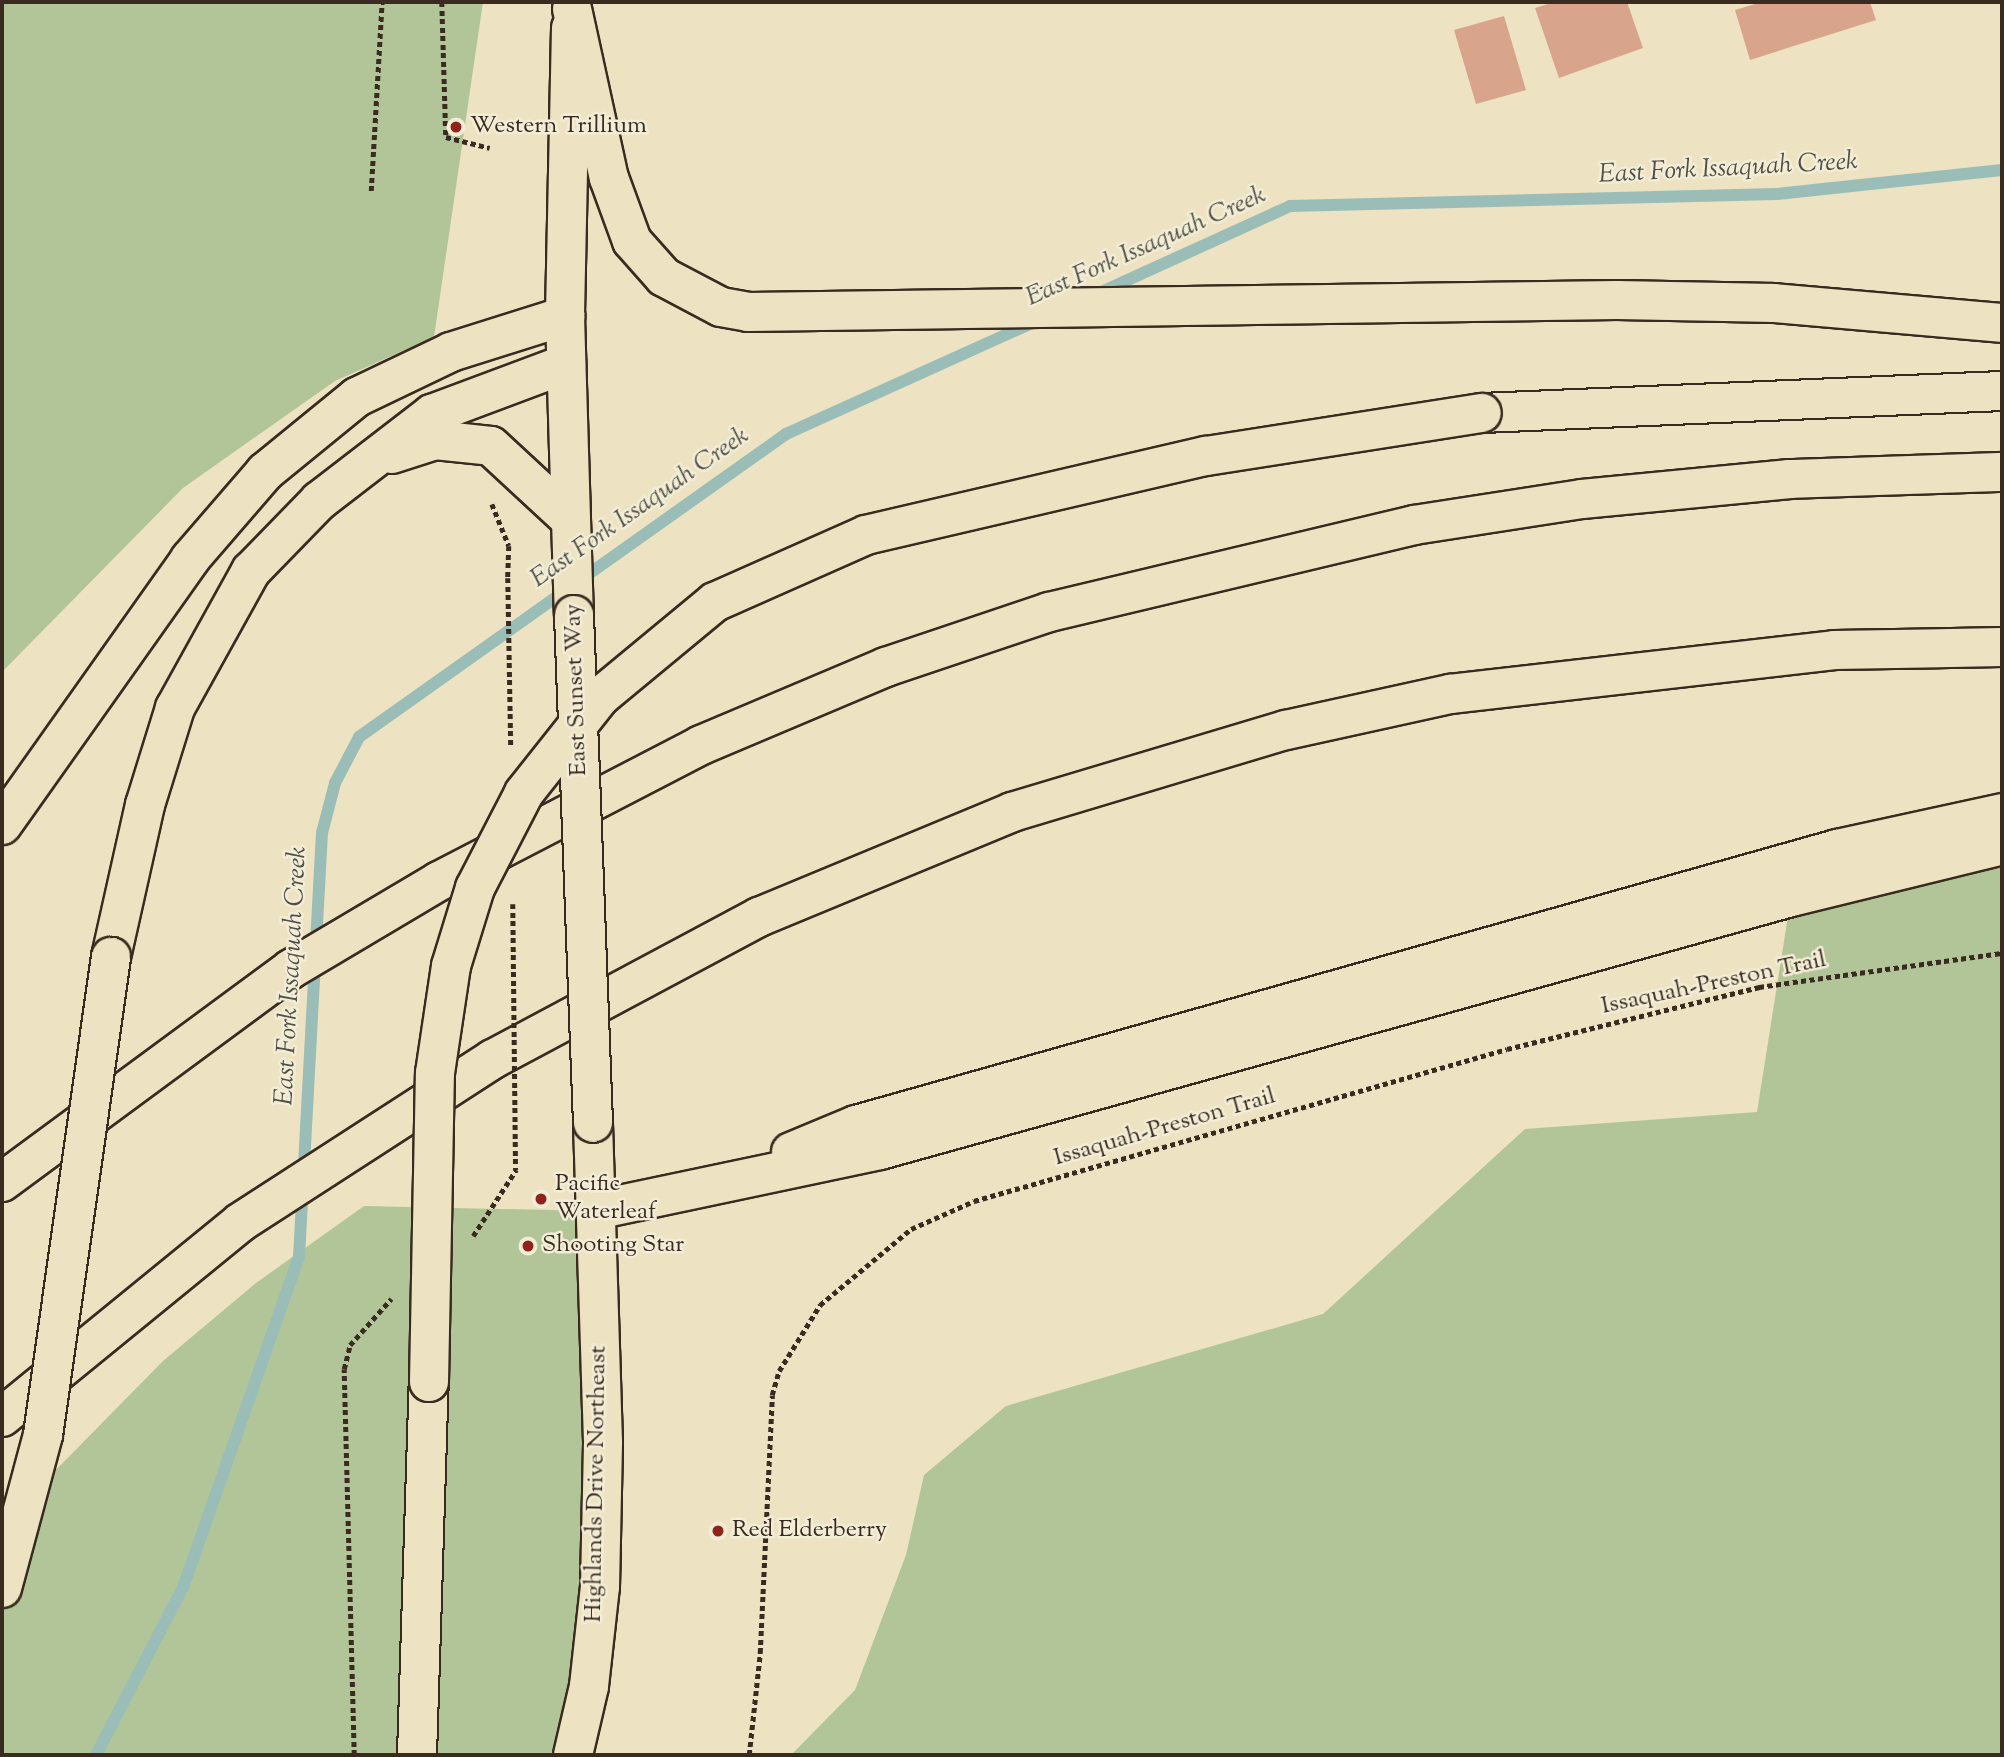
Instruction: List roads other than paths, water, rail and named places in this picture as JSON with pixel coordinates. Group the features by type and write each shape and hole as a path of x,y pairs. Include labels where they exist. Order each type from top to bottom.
{"main road":[{"path":"572,6 618,211 651,265 700,298 748,312 1617,300 1774,303 2002,323"},
{"name":"East Sunset Way","path":"572,6 565,316 596,1210"},
{"path":"2,825 190,559 265,472 380,385 451,352 565,316"},
{"path":"2,1588 43,1435 111,957 152,781 192,668 251,570 358,469 432,414 566,364"},
{"path":"417,1755 429,1382 435,1073 451,966 475,888 524,793 600,696 715,602 866,535 1122,473 1482,413 2002,391"},
{"path":"358,469 414,445 471,439 510,459 571,520"},
{"path":"2,1182 168,1055 291,969 439,881 701,745 886,667 1049,612 1414,525 1582,499 1790,479 2002,472"},
{"path":"2,1417 128,1308 300,1180 493,1059 759,917 1012,811 1155,766 1286,730 1515,685 1834,650 2002,647"},
{"path":"695,1191 856,1125 1837,849 2002,813"},
{"path":"596,1210 880,1150 1802,894 2002,845"},
{"name":"Highlands Drive Northeast","path":"573,1755 589,1686 600,1587 596,1210"}],"waterway":[{"name":"East Fork Issaquah Creek","path":"1097,294 1290,206 1777,194 2002,170"},
{"name":"East Fork Issaquah Creek","path":"96,1755 184,1585 299,1257 322,833 335,783 359,737 786,434 1036,321"}],"place":[{"name":"Western Trillium","path":"456,127"},
{"name":"Pacific Waterleaf","path":"541,1199"},
{"name":"Shooting Star","path":"528,1246"},
{"name":"Red Elderberry","path":"718,1531"}]}
